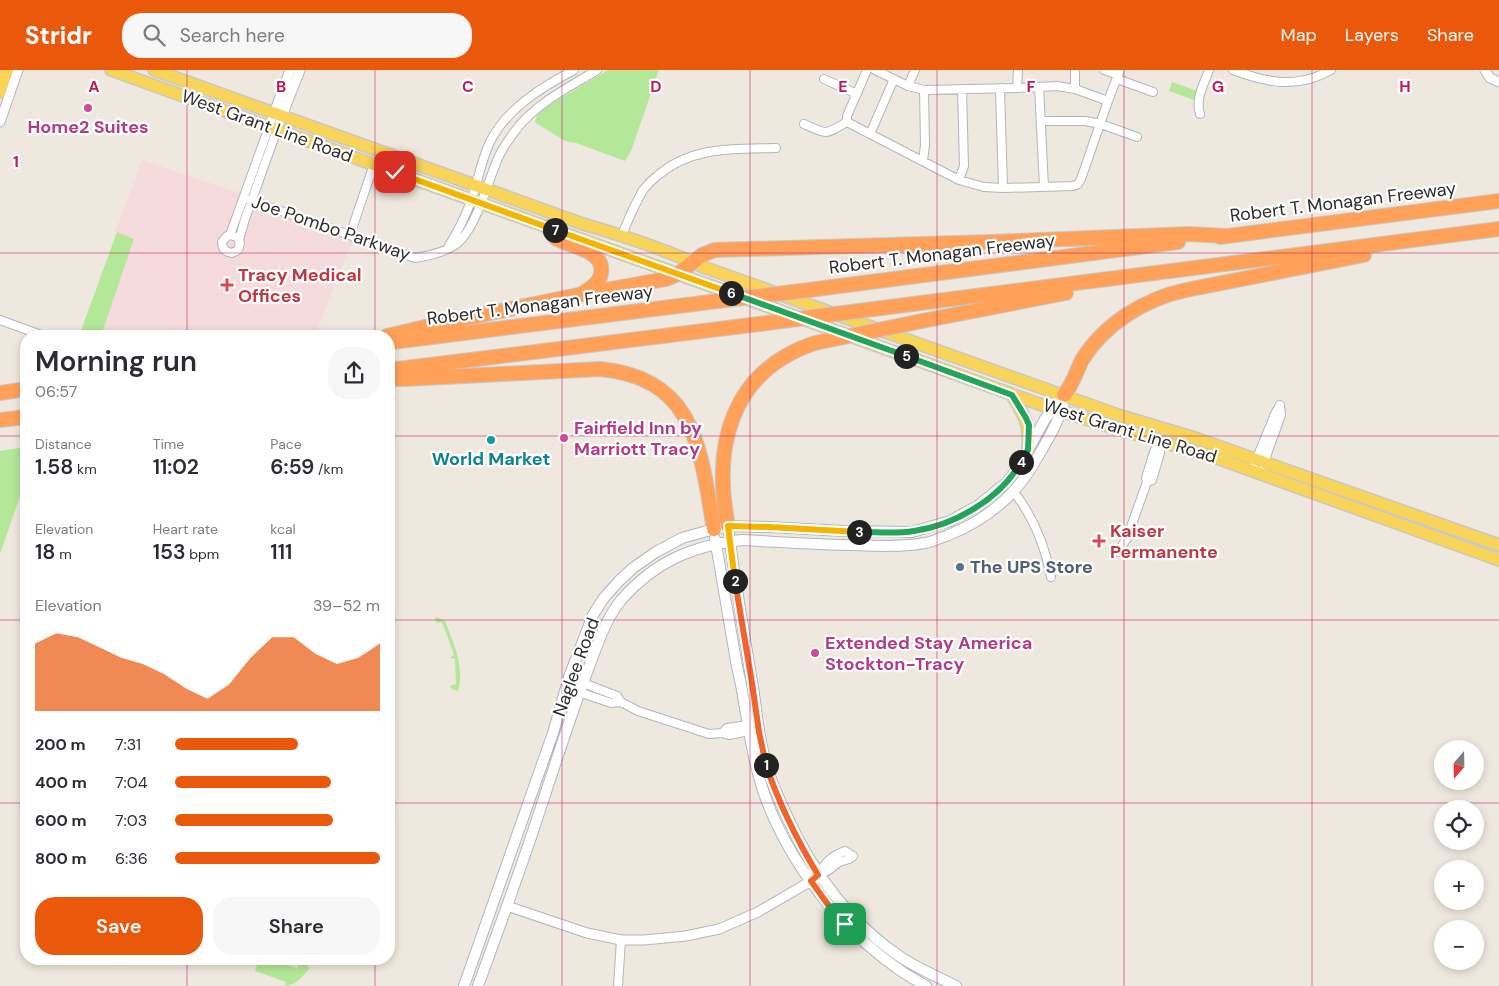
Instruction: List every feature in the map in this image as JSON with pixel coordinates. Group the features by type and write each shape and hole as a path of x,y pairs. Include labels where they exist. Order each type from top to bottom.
{"highway":[{"name":"Robert T. Monagan Freeway","path":"395,342 1499,201"},
{"path":"548,227 556,239 583,249 596,257 602,267 598,282 578,295"},
{"path":"395,369 1499,229"},
{"path":"395,334 578,295 659,281 678,274 702,255 723,250 1188,234 1227,236"},
{"path":"1064,395 1071,387 1082,361 1102,336 1127,314 1150,301 1186,290 1370,254 1409,240"},
{"path":"728,526 723,462 727,434 733,415 744,395 758,378 788,354 815,343 1074,292 1112,278"},
{"path":"395,379 600,369 620,371 640,377 667,394 679,408 690,427 701,458 714,529"},
{"path":"0,392 20,390"},
{"path":"0,420 20,418"}],"main road":[{"path":"0,92 7,70"},
{"name":"West Grant Line Road","path":"111,70 1012,395 1214,457 1258,466 1499,545"},
{"name":"West Grant Line Road","path":"154,70 583,224 622,235 1064,395 1164,428 1499,560"},
{"path":"594,244 610,241 622,235"},
{"path":"1012,395 1029,425 1028,450"},
{"name":"Naglee Road","path":"478,986 581,687 603,630 621,600 636,584 683,554 716,544 742,540 896,546 926,543 959,531 982,518 1001,504 1030,471 1064,395"},
{"name":"Naglee Road","path":"464,986 553,733 569,677 594,615 603,599 632,568 682,538 728,526 912,532 950,521 979,506 1006,483 1018,468 1045,419 1057,410"},
{"path":"728,526 762,750 776,792 829,906 863,941 898,970 926,986"},
{"path":"714,529 754,757 766,799 779,829 796,859 876,937 902,957 956,986"}],"street":[{"path":"0,122 18,70"},
{"path":"278,115 290,70"},
{"path":"230,236 248,199 278,115 300,70"},
{"name":"Joe Pombo Parkway","path":"248,199 415,258 430,256 447,249 476,202 481,188 490,142 501,125 536,92 574,70"},
{"name":"Joe Pombo Parkway","path":"476,202 481,188 505,144 535,109 597,70"},
{"path":"847,122 847,116 868,70 908,86 924,90 1057,86 1075,89 1108,101"},
{"path":"908,86 915,70"},
{"path":"1017,88 1018,70"},
{"path":"1075,70 1075,89"},
{"path":"1104,70 1153,92"},
{"path":"1200,114 1198,101 1209,70"},
{"path":"1233,70 1256,79 1289,83 1308,80 1331,70"},
{"path":"1485,70 1490,78 1499,82"},
{"path":"847,122 960,180 984,187 1073,186 1078,184 1081,179 1118,75"},
{"path":"824,79 857,94"},
{"path":"870,134 894,79"},
{"path":"1040,87 1044,186"},
{"path":"1000,88 1003,188"},
{"path":"960,180 964,166 962,89"},
{"path":"923,161 925,145 924,90"},
{"path":"1041,121 1085,120 1137,137"},
{"path":"804,124 827,133 847,122"},
{"path":"622,235 643,190 662,172 675,163 692,155 715,150 776,148"},
{"path":"350,235 374,164"},
{"path":"239,240 237,237 227,236 222,242 223,249 232,253 240,247 239,240 248,199"},
{"path":"0,320 28,330"},
{"path":"1280,406 1281,415 1258,466 1275,414 1280,406"},
{"path":"1118,552 1127,538 1147,482 1152,480 1160,453 1160,441"},
{"path":"1013,491 1025,506 1037,528 1051,577"},
{"path":"581,687 611,703 621,702 638,711 709,734 722,733 727,728 749,728"},
{"path":"506,906 587,933 621,940 669,938 719,929 758,912 815,878"},
{"path":"618,986 621,940"}],"shaded area":[{"name":"Tracy Medical Offices","path":"142,160 243,194 353,239 317,330 103,330 134,239 115,232"}],"green space":[{"path":"608,70 659,70 631,151 625,161 576,143 565,141 535,121 538,113 548,106"},
{"path":"1172,82 1197,91 1194,100 1169,91"},
{"path":"117,232 134,239 103,330 81,330"},
{"path":"20,448 20,496 0,554 0,451"},
{"path":"436,617 445,621 458,656 460,682 458,691 450,687 456,684 455,659 450,658 454,655 442,622 437,623"},
{"path":"257,965 287,965 297,968 298,965 305,965 309,969 289,986 285,986 286,982 255,971"}],"place":[{"name":"Home2 Suites","path":"88,108"},
{"name":"Tracy Medical Offices","path":"227,285"},
{"name":"Fairfield Inn by Marriott Tracy","path":"564,438"},
{"name":"World Market","path":"491,440"},
{"name":"Kaiser Permanente","path":"1099,541"},
{"name":"The UPS Store","path":"960,567"},
{"name":"Extended Stay America Stockton-Tracy","path":"815,653"}],"route":[{"path":"395,172 1012,395 1026,418 1030,435 1028,450 1018,468 1006,483 979,506 950,521 912,532 728,526 734,578 766,766 798,841 818,875 811,881 845,924"}]}
